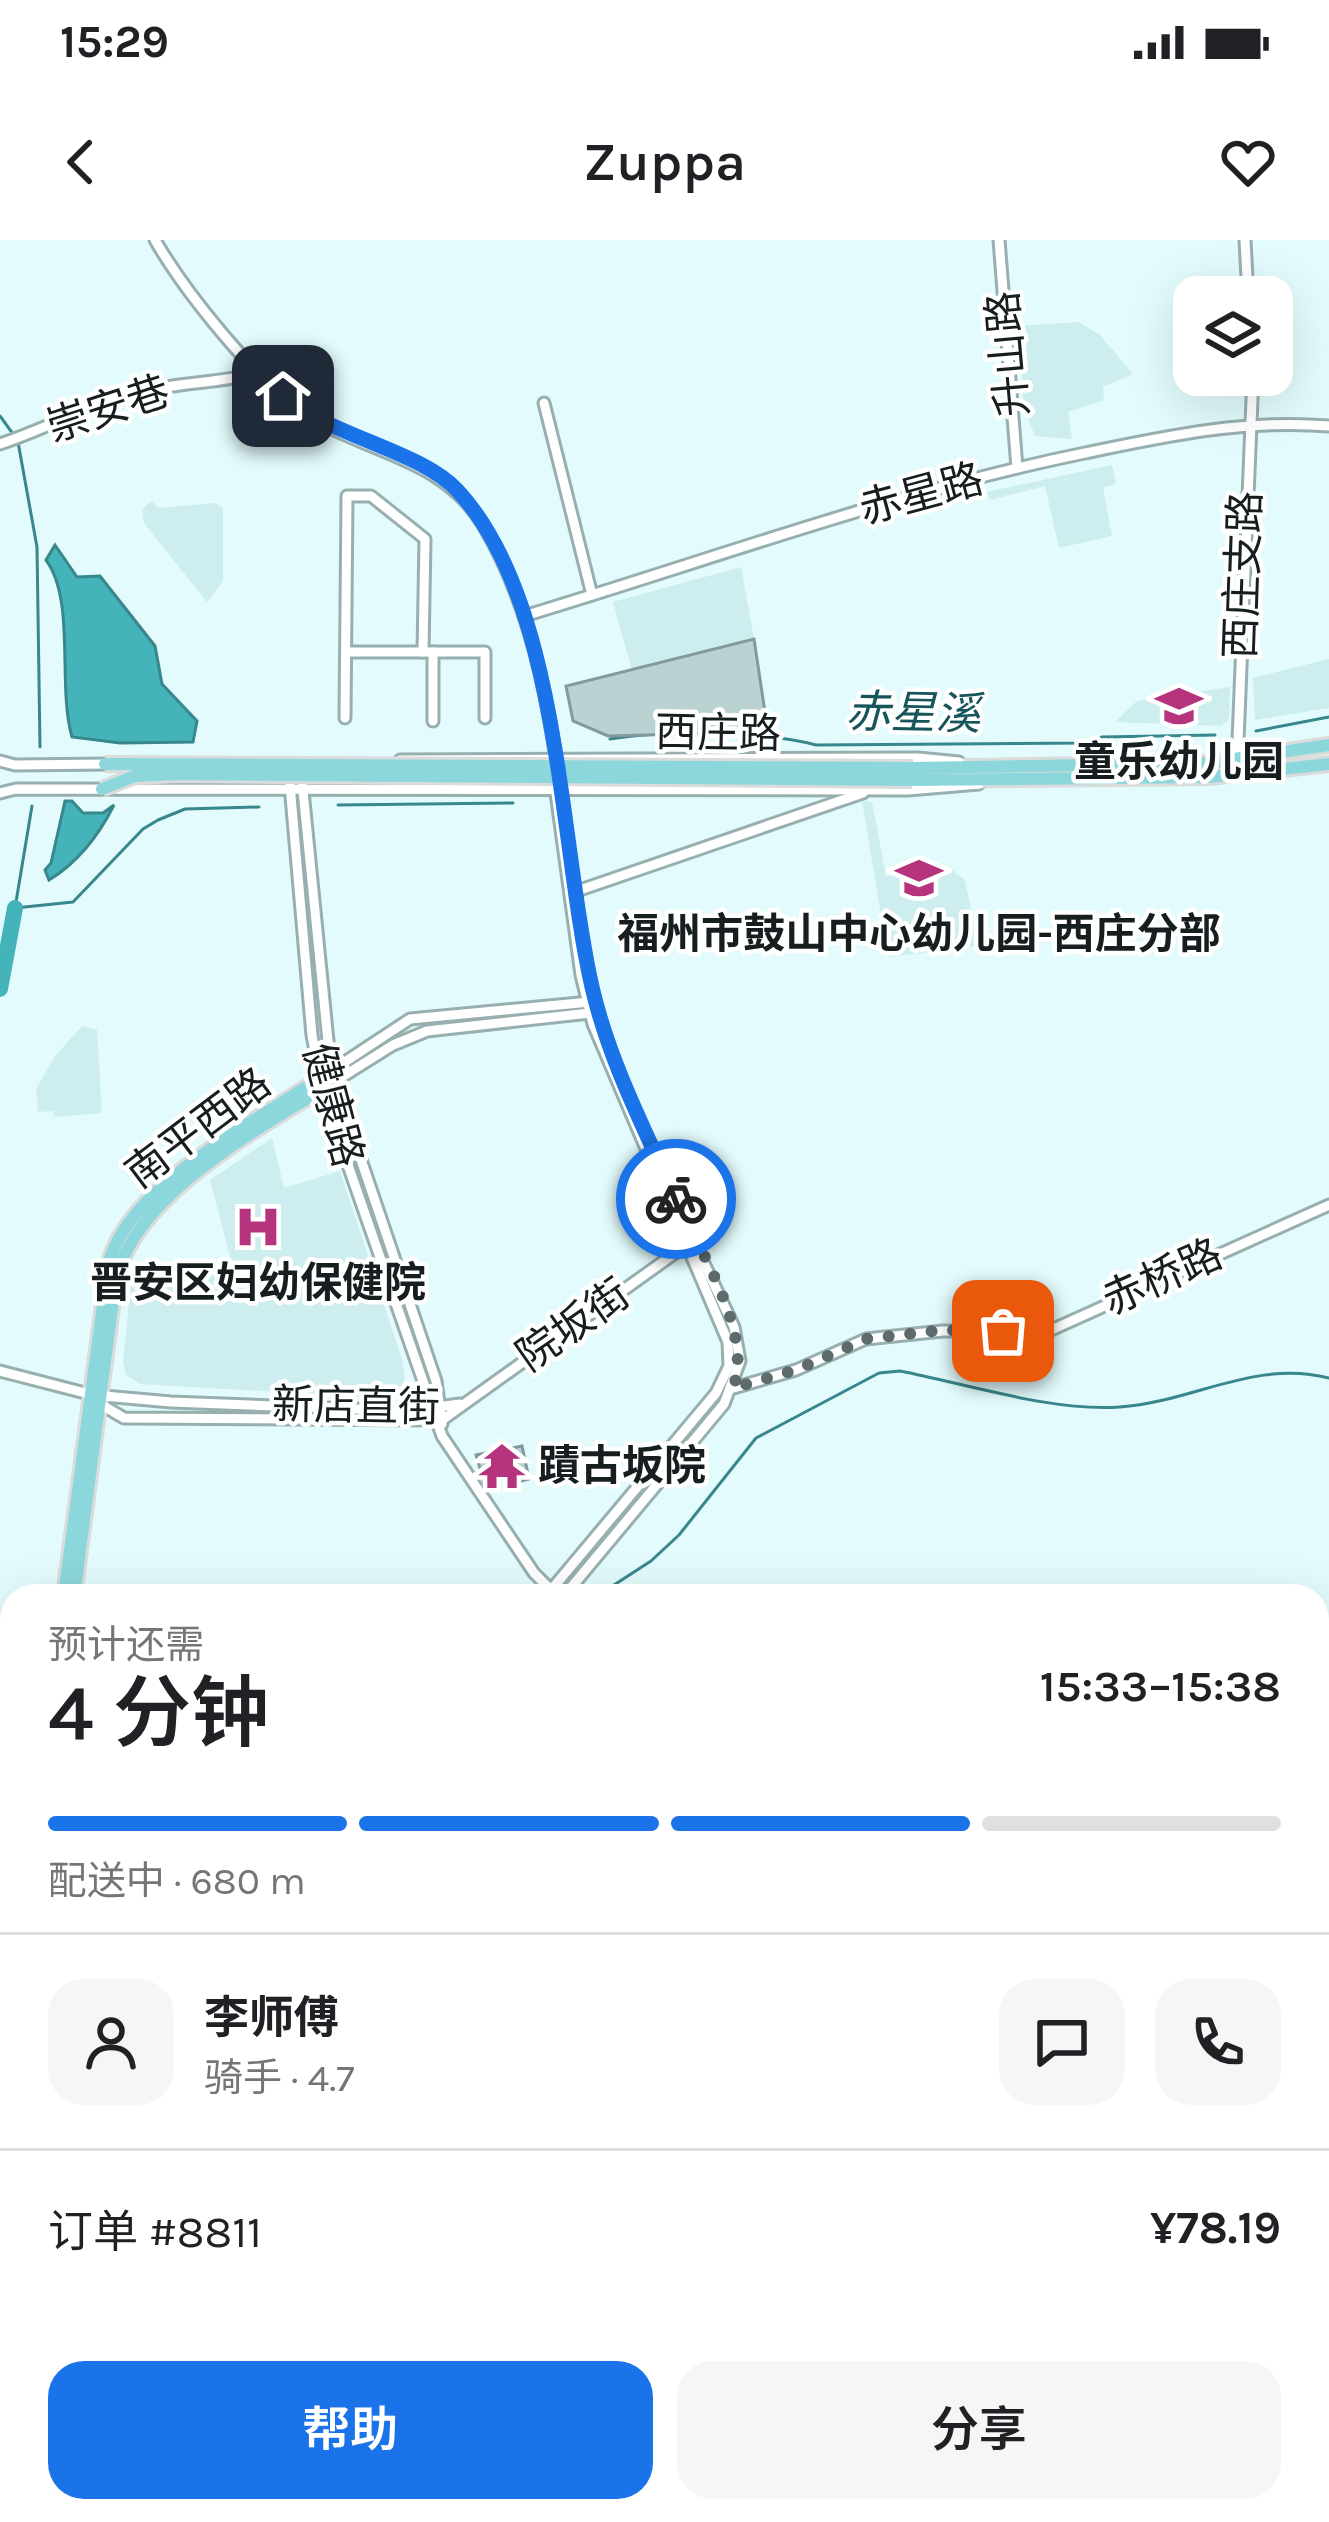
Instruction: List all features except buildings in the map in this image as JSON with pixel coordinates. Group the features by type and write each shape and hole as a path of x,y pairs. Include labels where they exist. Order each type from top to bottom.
{"main road":[{"name":"西庄路","path":"1001,773 1237,760 1329,746"},
{"name":"西庄路","path":"105,764 1237,776 1329,764"},
{"path":"102,789 135,776 190,773 912,774"},
{"name":"南平西路","path":"76,1584 99,1400 108,1267 122,1232 196,1161 326,1081"},
{"name":"南平西路","path":"65,1584 67,1547 99,1400"}],"street":[{"path":"154,240 260,373 314,419 450,483 486,530 524,616 555,758 592,1007 685,1246 728,1342 727,1372 716,1393 563,1584"},
{"name":"升山路","path":"999,240 1017,468"},
{"path":"1245,240 1247,276"},
{"name":"崇安巷","path":"0,444 92,404 260,373"},
{"name":"西庄支路","path":"1237,776 1253,396"},
{"path":"544,404 592,595"},
{"name":"赤星路","path":"524,616 862,510 1017,468 1207,429 1254,424 1329,426"},
{"path":"345,718 347,496 371,496 424,539 433,721"},
{"path":"346,652 484,652 485,718"},
{"path":"0,761 46,765 918,758 1001,773"},
{"name":"健康路","path":"288,761 326,1081 437,1408 442,1436 546,1584"},
{"name":"健康路","path":"300,761 326,1081"},
{"path":"0,793 26,789 944,789 1001,773"},
{"path":"559,788 592,1007 734,1327 740,1361 733,1388 564,1584"},
{"path":"577,890 874,790"},
{"name":"南平西路","path":"326,1081 410,1019 592,1007"},
{"name":"南平西路","path":"326,1081 427,1031 592,1007"},
{"name":"赤桥路","path":"716,1393 796,1370 866,1339 943,1330 1045,1332 1329,1205"},
{"name":"院坂街","path":"460,1404 685,1246"},
{"name":"新店直街","path":"0,1371 99,1400 437,1408 460,1404"},
{"name":"新店直街","path":"99,1400 124,1418 440,1421 460,1404"}],"shaded area":[{"path":"1078,322 1099,334 1133,374 1103,387 1104,400 1068,412 1072,439 1035,436 1024,408 1018,326"},
{"path":"1112,465 1116,484 1103,487 1112,536 1059,548 1045,486 990,500 987,492"},
{"path":"151,501 159,508 215,503 223,509 223,581 207,602 144,523 142,510"},
{"path":"741,567 754,639 632,670 613,602"},
{"path":"1329,659 1329,708 1255,720 1253,678"},
{"name":"童乐幼儿园","path":"1230,687 1229,719 1221,726 1115,722 1137,701"},
{"name":"福州市鼓山中心幼儿园-西庄分部","path":"862,801 872,802 886,876 952,870 965,880 978,946 888,957"},
{"path":"82,1026 97,1030 102,1113 54,1117 53,1111 38,1112 36,1089 55,1056"},
{"path":"272,1138 284,1188 340,1171 402,1359 405,1379 396,1395 140,1384 126,1375 123,1362 132,1273 230,1275 232,1264 210,1180"}],"water":[{"path":"55,545 77,577 100,576 155,646 162,684 197,721 193,742 120,743 72,737 61,598 46,560"},
{"path":"65,801 72,801 83,813 103,813 114,805 86,847 49,880 45,870 51,863"}],"waterway":[{"path":"0,416 13,434"},
{"path":"18,442 37,547 40,747"},
{"name":"赤星溪","path":"1256,731 1329,717"},
{"name":"赤星溪","path":"610,739 713,733 816,745 1086,743 1102,737 1215,735"},
{"name":"赤星溪","path":"338,805 513,803"},
{"name":"赤星溪","path":"32,806 15,908 73,902 143,829 158,820 185,809 259,807"},
{"path":"0,989 15,908"},
{"path":"616,1584 679,1535 756,1438 879,1373 900,1371 1039,1401 1094,1407 1147,1404 1275,1374 1329,1378"}],"way so far":[{"path":"676,1199 736,1333 740,1361 733,1388 796,1370 866,1339 943,1330 1003,1331"}],"place":[{"name":"童乐幼儿园","path":"1179,706"},
{"name":"福州市鼓山中心幼儿园-西庄分部","path":"919,878"},
{"name":"晋安区妇幼保健院","path":"258,1227"},
{"name":"蹟古坂院","path":"502,1466"}],"route":[{"path":"283,396 331,428 445,479 477,515 490,538 524,616 558,758 595,1001 630,1097 676,1199"}]}
